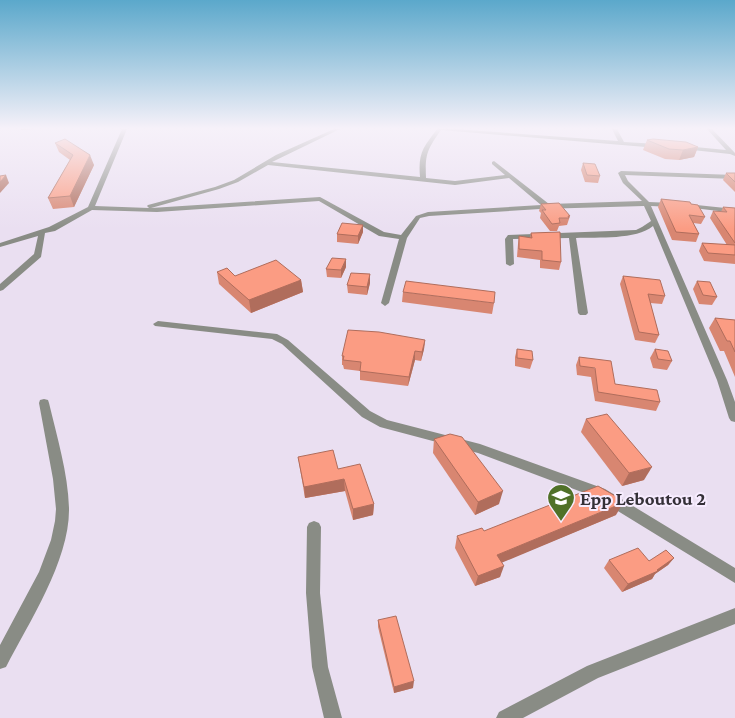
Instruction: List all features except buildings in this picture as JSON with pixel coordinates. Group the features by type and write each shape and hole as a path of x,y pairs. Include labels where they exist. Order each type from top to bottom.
{"street":[{"path":"0,245 42,232 74,219 91,208 110,163"},
{"path":"132,211 217,188 236,181 268,163 459,183 510,176"},
{"path":"422,163 424,173 423,180"},
{"path":"494,163 546,206"},
{"path":"735,177 622,173 625,182 646,202 655,221 722,380 735,418"},
{"path":"91,208 132,211 320,199 382,234 403,238"},
{"path":"385,303 403,238 418,216 546,206 646,202 735,211"},
{"path":"510,264 509,239 511,237 637,232 645,229 655,221"},
{"path":"0,288 38,255 42,232"},
{"path":"572,236 583,313"},
{"path":"158,324 274,336 285,342 366,414 384,424 480,449 600,493 735,576"},
{"path":"0,661 52,561 62,520 61,492 44,403"},
{"path":"314,527 313,593 320,667 333,718"},
{"path":"515,716 593,672 735,616"}],"place":[{"name":"Epp Leboutou 2","path":"561,522"}]}
